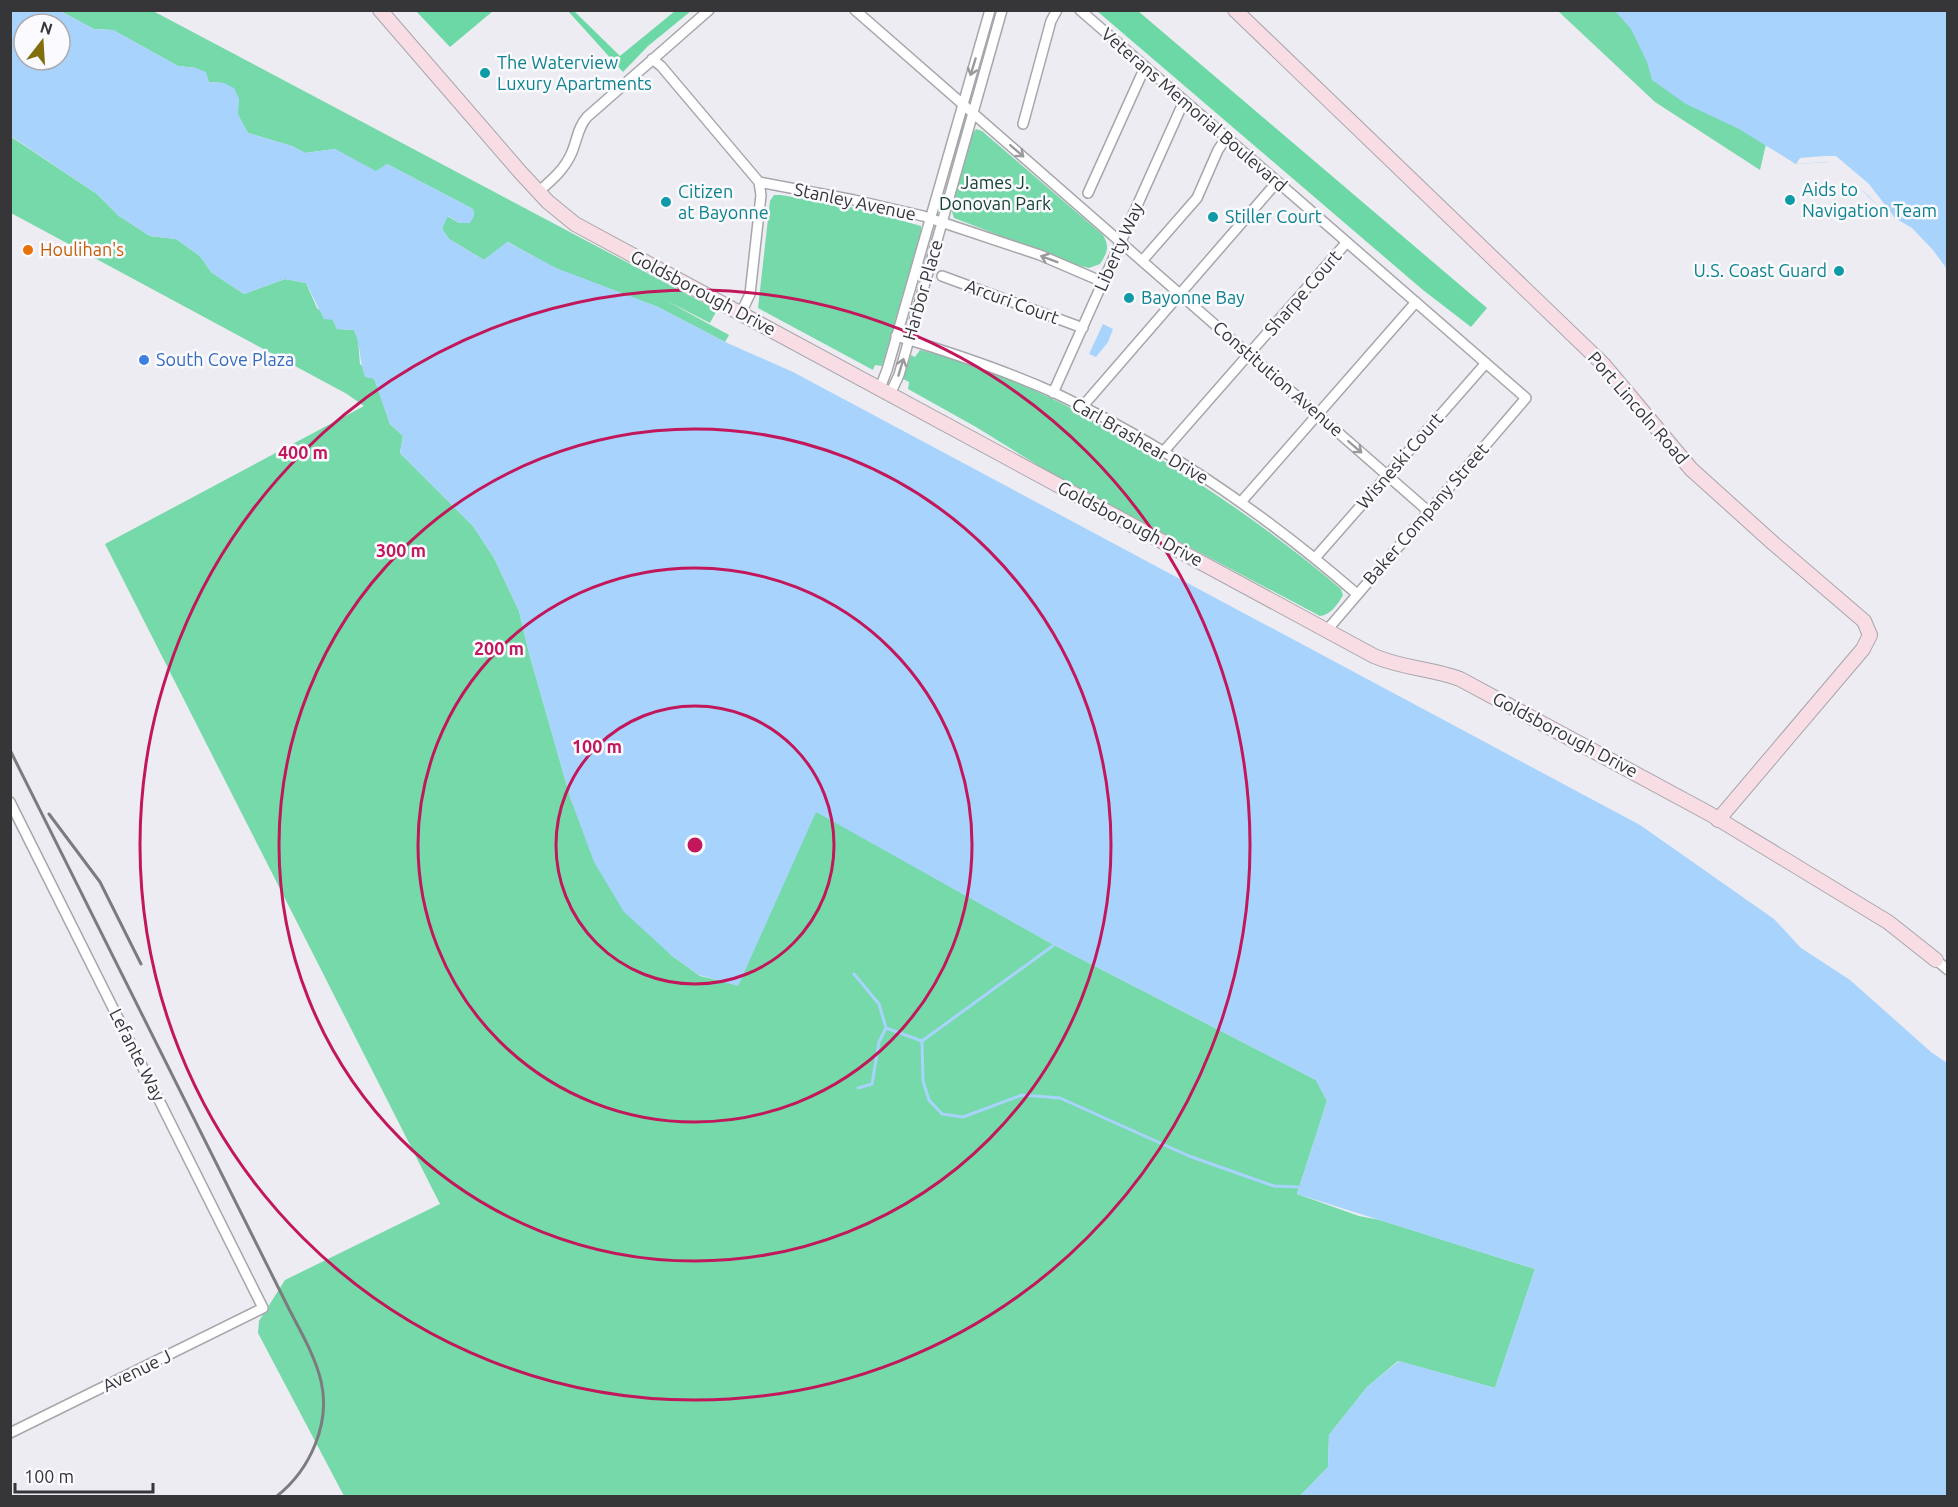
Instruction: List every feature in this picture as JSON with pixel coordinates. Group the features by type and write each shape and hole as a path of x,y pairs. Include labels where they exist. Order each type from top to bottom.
{"street":[{"name":"Goldsborough Drive","path":"381,10 538,192 574,224 1327,630 1390,662 1460,679 1719,820 1888,922 1936,960"},
{"path":"538,192 566,164 587,117 709,10"},
{"name":"Constitution Avenue","path":"855,10 1428,511"},
{"name":"Harbor Place","path":"885,391 896,336 990,10"},
{"name":"Harbor Place","path":"885,391 899,375 1002,10"},
{"path":"1023,124 1051,21 1057,10"},
{"name":"Veterans Memorial Boulevard","path":"1080,10 1526,398"},
{"name":"Port Lincoln Road","path":"1235,10 1603,364 1691,469 1864,621 1870,635 1863,649 1719,820"},
{"path":"652,59 759,183 762,195 750,294 741,313"},
{"path":"1088,193 1144,67"},
{"name":"Liberty Way","path":"1053,393 1184,101"},
{"path":"1142,261 1197,198 1218,150 1226,138"},
{"path":"1082,407 1277,182"},
{"name":"Stanley Avenue","path":"759,183 844,198 930,218 1040,255 1103,282"},
{"name":"Sharpe Court","path":"1164,452 1347,242"},
{"name":"Arcuri Court","path":"942,276 1083,328"},
{"path":"1241,502 1416,302"},
{"name":"Carl Brashear Drive","path":"896,336 1000,371 1053,393 1164,452 1241,502 1315,558 1357,594"},
{"name":"Wisneski Court","path":"1315,558 1486,363"},
{"name":"Baker Company Street","path":"1327,630 1526,398"},
{"name":"Lefante Way","path":"10,802 263,1308"},
{"path":"1936,960 1947,970"},
{"name":"Avenue J","path":"10,1433 263,1308"}],"green space":[{"path":"60,11 153,11 717,310 710,323 665,300 729,335 725,342 658,307 555,268 508,242 484,260 449,239 442,229 447,216 459,223 474,216 473,209 387,164 376,172 335,149 305,153 292,146 248,133 237,114 239,99 224,83 209,82 196,68 178,66 113,30 94,29 72,17 72,12"},
{"path":"416,11 493,11 450,47"},
{"path":"568,11 574,11 620,56 675,11 691,11 648,46 623,72"},
{"path":"1097,11 1138,11 1487,308 1471,327 1423,290"},
{"path":"1558,11 1701,11 1835,156 1796,164 1766,144 1760,170 1655,102"},
{"name":"James J. Donovan Park","path":"976,129 982,131 1103,235 1107,250 1100,264 1089,268 1077,265 954,218 951,209"},
{"path":"10,136 97,194 119,216 150,236 176,239 200,256 211,272 244,294 285,279 306,283 317,308 333,320 337,329 354,330 358,340 360,364 374,378 390,424 403,436 400,453 473,526 494,558 519,611 571,800 671,955 700,976 738,985 816,811 1054,945 1316,1080 1327,1101 1297,1194 1359,1216 1380,1220 1535,1269 1495,1388 1398,1361 1367,1387 1329,1435 1328,1467 1300,1496 344,1496 258,1333 259,1321 285,1280 440,1204 105,544 364,406 347,394 11,213"},
{"path":"774,195 856,208 921,226 882,366 875,365 873,370 758,308 770,201"},
{"path":"920,350 975,366 1029,388 1056,400 1132,442 1187,475 1266,530 1341,589 1343,595 1331,611 1320,616 1057,477 976,427 908,389 909,382 903,379 911,355 915,357"}],"water":[{"path":"15,10 62,12 12,12 12,72 72,72 72,17 94,29 113,30 178,66 196,68 206,72 209,82 224,83 234,88 239,99 238,114 248,133 292,146 305,153 335,149 376,171 387,164 473,209 474,216 470,223 459,223 448,216 442,229 449,239 484,260 507,242 556,268 658,307 725,342 793,372 1640,825 1774,919 1801,948 1850,980 1931,1052 1947,1063 1947,1496 1300,1496 1328,1467 1329,1435 1367,1387 1399,1361 1495,1388 1535,1269 1297,1194 1327,1101 1316,1080 1054,945 816,812 738,986 699,975 671,955 624,912 594,862 571,800 519,611 494,558 473,526 400,453 403,436 390,424 374,379 365,377 354,330 337,329 333,320 324,319 306,283 285,279 244,294 211,272 200,256 176,239 150,236 119,216 97,194 11,136 10,13"},
{"path":"1615,11 1947,11 1947,273 1833,162 1796,164 1739,129 1686,104 1652,80 1647,62 1631,29"},
{"path":"1103,324 1113,329 1108,342 1096,357 1089,354"}],"pier":[{"path":"1836,156 1869,184 1895,218 1912,228 1933,250 1947,269 1947,276 1905,236 1869,196 1832,165 1826,162 1796,164 1800,158"}],"waterway":[{"path":"1054,945 922,1041 923,1081 929,1100 942,1114 963,1117 1022,1095 1060,1098 1189,1156 1274,1186 1299,1187"},
{"path":"854,974 879,1004 886,1028 922,1041"},
{"path":"858,1088 872,1084 879,1042 886,1028"}],"railway":[{"path":"10,750 315,1362 323,1397 320,1429 308,1459 289,1485 277,1496"},
{"path":"49,814 100,882 141,964"}],"place":[{"name":"The Waterview Luxury Apartments","path":"485,73"},
{"name":"Aids to Navigation Team","path":"1790,200"},
{"name":"Citizen at Bayonne","path":"666,202"},
{"name":"Stiller Court","path":"1213,217"},
{"name":"Houlihan's","path":"28,250"},
{"name":"U.S. Coast Guard","path":"1839,271"},
{"name":"Bayonne Bay","path":"1129,298"},
{"name":"South Cove Plaza","path":"144,360"}]}
